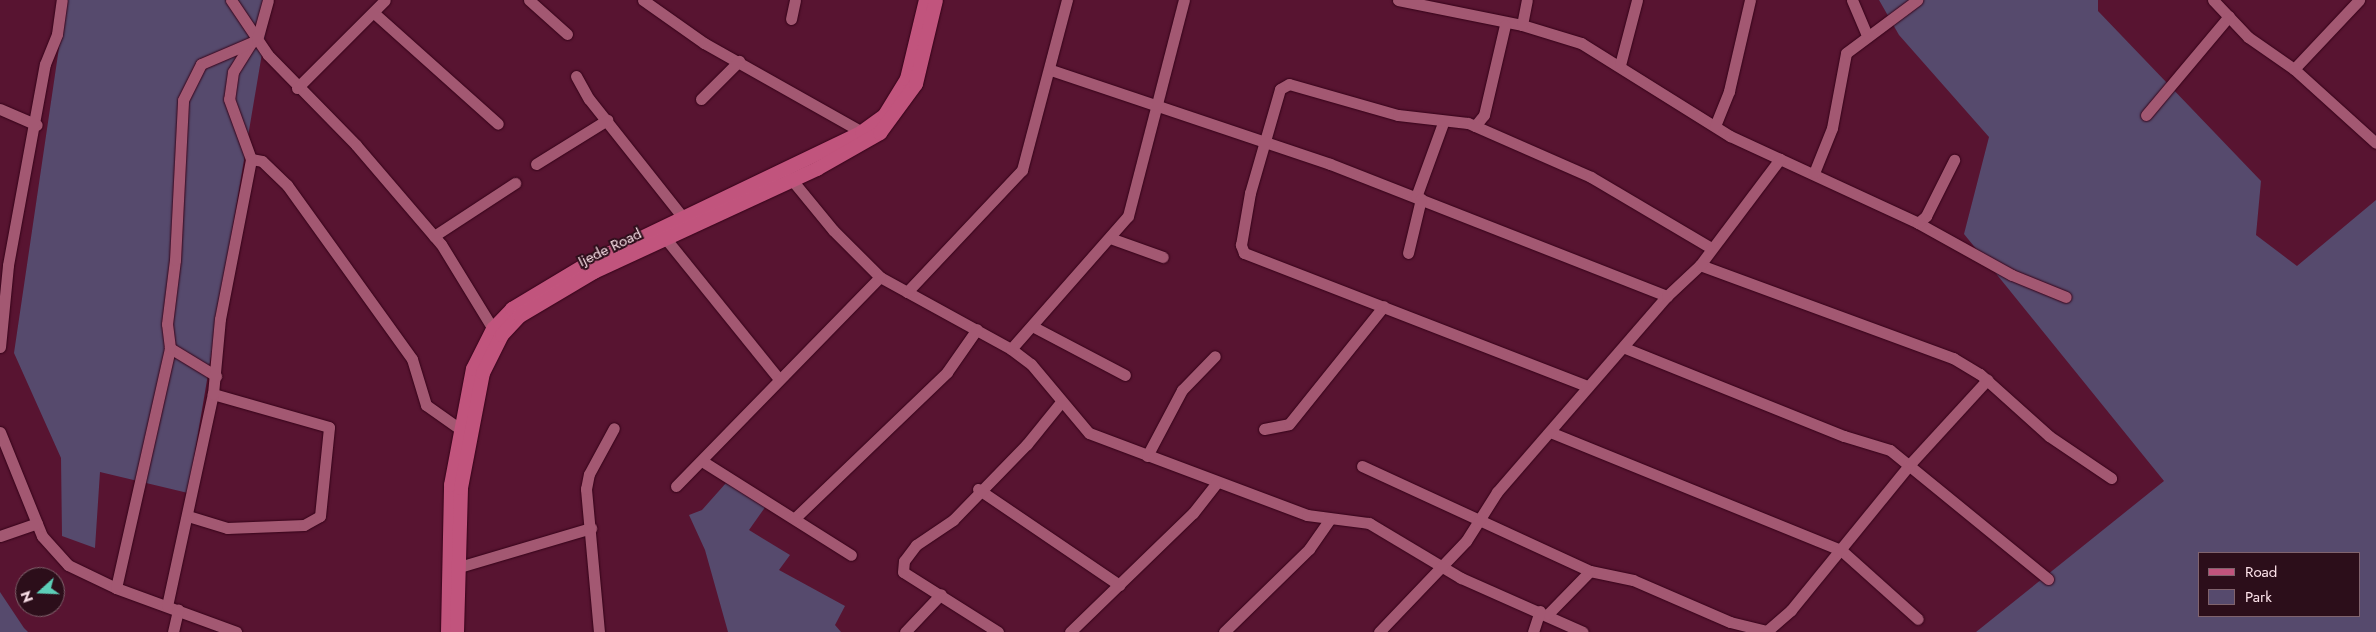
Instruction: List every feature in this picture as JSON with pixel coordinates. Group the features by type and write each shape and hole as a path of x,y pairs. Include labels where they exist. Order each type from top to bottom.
{"main road":[{"name":"Ijede Road","path":"448,632 447,556 460,429 473,368 493,329 512,309 580,269 862,132 884,114 907,79 926,0"},
{"name":"Ijede Road","path":"457,632 456,568 470,432 482,373 502,335 533,307 666,238 792,180 880,133 893,121 916,84 936,0"}],"street":[{"path":"0,347 4,262 37,125 45,64 57,34 62,0"},
{"path":"231,0 254,41 297,88 356,145 434,236 493,329"},
{"path":"166,606 188,516 213,394 220,319 251,159 230,99 233,72 254,41 268,0"},
{"path":"297,88 374,13 384,0"},
{"path":"529,0 567,34"},
{"path":"643,0 682,29 862,132"},
{"path":"791,19 794,0"},
{"path":"907,292 1022,170 1051,70 1067,0"},
{"path":"1010,349 1110,238 1134,202 1184,0"},
{"path":"1398,0 1417,2 1505,25 1522,25 1581,43 1715,126 1780,159 1814,173 1918,223 2012,276 2066,297"},
{"path":"1522,25 1527,0"},
{"path":"1620,66 1637,0"},
{"path":"1715,126 1729,91 1750,0"},
{"path":"1852,0 1866,36"},
{"path":"1814,173 1832,128 1844,59 1866,36 1917,0"},
{"path":"2213,0 2267,53 2294,69 2376,143"},
{"path":"2294,69 2358,0"},
{"path":"374,13 498,124"},
{"path":"2146,115 2229,16"},
{"path":"1475,126 1484,115 1505,25"},
{"path":"116,588 170,348 167,324 175,260 182,100 201,64 254,41"},
{"path":"701,99 739,61"},
{"path":"1051,70 1419,198 1667,296"},
{"path":"576,76 607,120 684,219"},
{"path":"1587,386 1242,251 1250,194 1278,93 1289,84 1357,105 1443,123 1475,126 1591,177 1711,248"},
{"path":"0,110 37,125"},
{"path":"536,164 607,120"},
{"path":"1408,253 1419,198 1443,123"},
{"path":"251,159 262,161 287,186 412,359 426,405 460,429"},
{"path":"1379,632 1466,541 1478,518 1587,386 1626,348 1667,296 1700,265 1780,159"},
{"path":"1918,223 1926,216 1954,160"},
{"path":"792,180 832,230 880,277 977,329 1031,364 1089,433 1217,482 1330,519 1369,523 1442,566 1544,612 1583,632"},
{"path":"434,236 515,183"},
{"path":"666,238 779,379"},
{"path":"1110,238 1163,257"},
{"path":"1700,265 1953,358 1987,380 2049,436 2110,478"},
{"path":"676,486 702,462 779,379 832,330 880,277"},
{"path":"1264,429 1289,424 1384,306"},
{"path":"1032,326 1125,375"},
{"path":"795,518 947,372 977,329"},
{"path":"170,348 216,376"},
{"path":"1626,348 1844,436 1890,450 1911,463 2048,579"},
{"path":"1147,456 1182,390 1215,356"},
{"path":"1362,466 1590,571 1633,580 1753,631 1777,625 1841,550 1911,463 1987,380"},
{"path":"188,516 226,528 304,525 320,516 329,427 213,394"},
{"path":"998,632 941,594 903,572 904,561 916,546 953,520 978,489 1027,444 1061,402"},
{"path":"599,632 589,474 614,428"},
{"path":"0,432 42,536 68,565 116,588 236,632"},
{"path":"1550,432 1841,550 1918,620"},
{"path":"702,462 795,518 851,555"},
{"path":"1070,632 1193,513 1217,482"},
{"path":"978,489 1119,585"},
{"path":"1224,632 1309,549 1330,519"},
{"path":"0,536 37,523"},
{"path":"456,568 591,528"},
{"path":"1534,632 1544,612 1590,571"},
{"path":"905,632 941,594"},
{"path":"173,632 178,610"}],"green space":[{"path":"66,0 271,0 188,493 100,472 95,548 62,536 61,458 14,353"},
{"path":"1879,0 2098,0 2098,11 2261,181 2256,235 2297,266 2376,200 2376,632 1976,632 2164,481 1964,234 1989,137 1899,35"},
{"path":"726,483 766,506 749,530 790,555 779,570 845,606 835,625 841,632 728,632 705,550 689,515 702,510"},
{"path":"0,592 15,617 28,632 0,632"}]}
